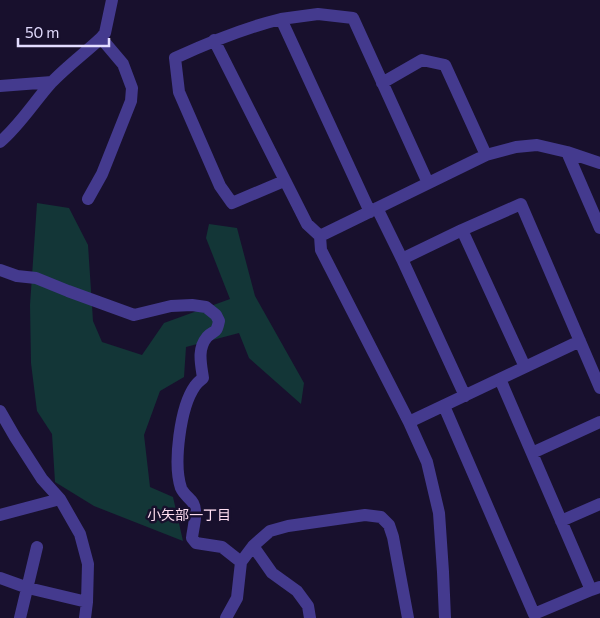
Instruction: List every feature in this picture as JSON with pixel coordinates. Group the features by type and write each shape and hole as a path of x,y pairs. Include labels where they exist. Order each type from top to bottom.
{"street":[{"path":"0,142 18,124 52,82 105,33 112,0"},
{"path":"284,181 232,203 220,186 179,92 175,58 214,40 260,24 318,14 352,18 428,183"},
{"path":"281,19 373,210 402,259 465,396"},
{"path":"88,199 102,174 131,101 132,94 132,88 123,64 101,38"},
{"path":"214,40 307,224 320,236 321,250 409,422 427,462 438,513 445,618"},
{"path":"382,83 422,60 446,65 486,155"},
{"path":"0,86 52,82"},
{"path":"0,126 18,124"},
{"path":"320,236 486,155 516,147 537,145 567,152 600,163"},
{"path":"567,152 600,228"},
{"path":"402,259 521,204 600,388"},
{"path":"462,230 524,367"},
{"path":"0,270 17,276 36,278 134,315 171,306 192,305 206,307 216,315 219,321 217,329 207,337 202,346 200,357 203,378 195,385 184,410 178,468 182,488 193,503 196,514 192,538 196,543 222,547 241,562"},
{"path":"409,422 580,341"},
{"path":"444,406 530,616 596,588 561,521 500,379"},
{"path":"0,411 42,479 60,498 80,534 88,564 85,618"},
{"path":"532,453 600,422"},
{"path":"0,515 60,498"},
{"path":"561,521 600,504"},
{"path":"226,618 237,598 241,562 253,546 270,531 288,526 365,515 381,517 389,525 393,537 408,618"},
{"path":"253,546 272,573 297,591 308,606 310,618"},
{"path":"20,618 37,547"},
{"path":"0,578 28,588 87,602"}],"green space":[{"path":"37,203 69,208 88,245 93,321 102,342 142,355 164,323 230,299 206,238 209,224 237,228 255,296 304,383 301,404 249,358 239,333 186,347 184,377 160,391 144,435 150,487 173,497 183,541 94,506 55,482 52,434 37,411 31,363 30,305"}],"district":[{"name":"小矢部一丁目","path":"189,515"}]}
